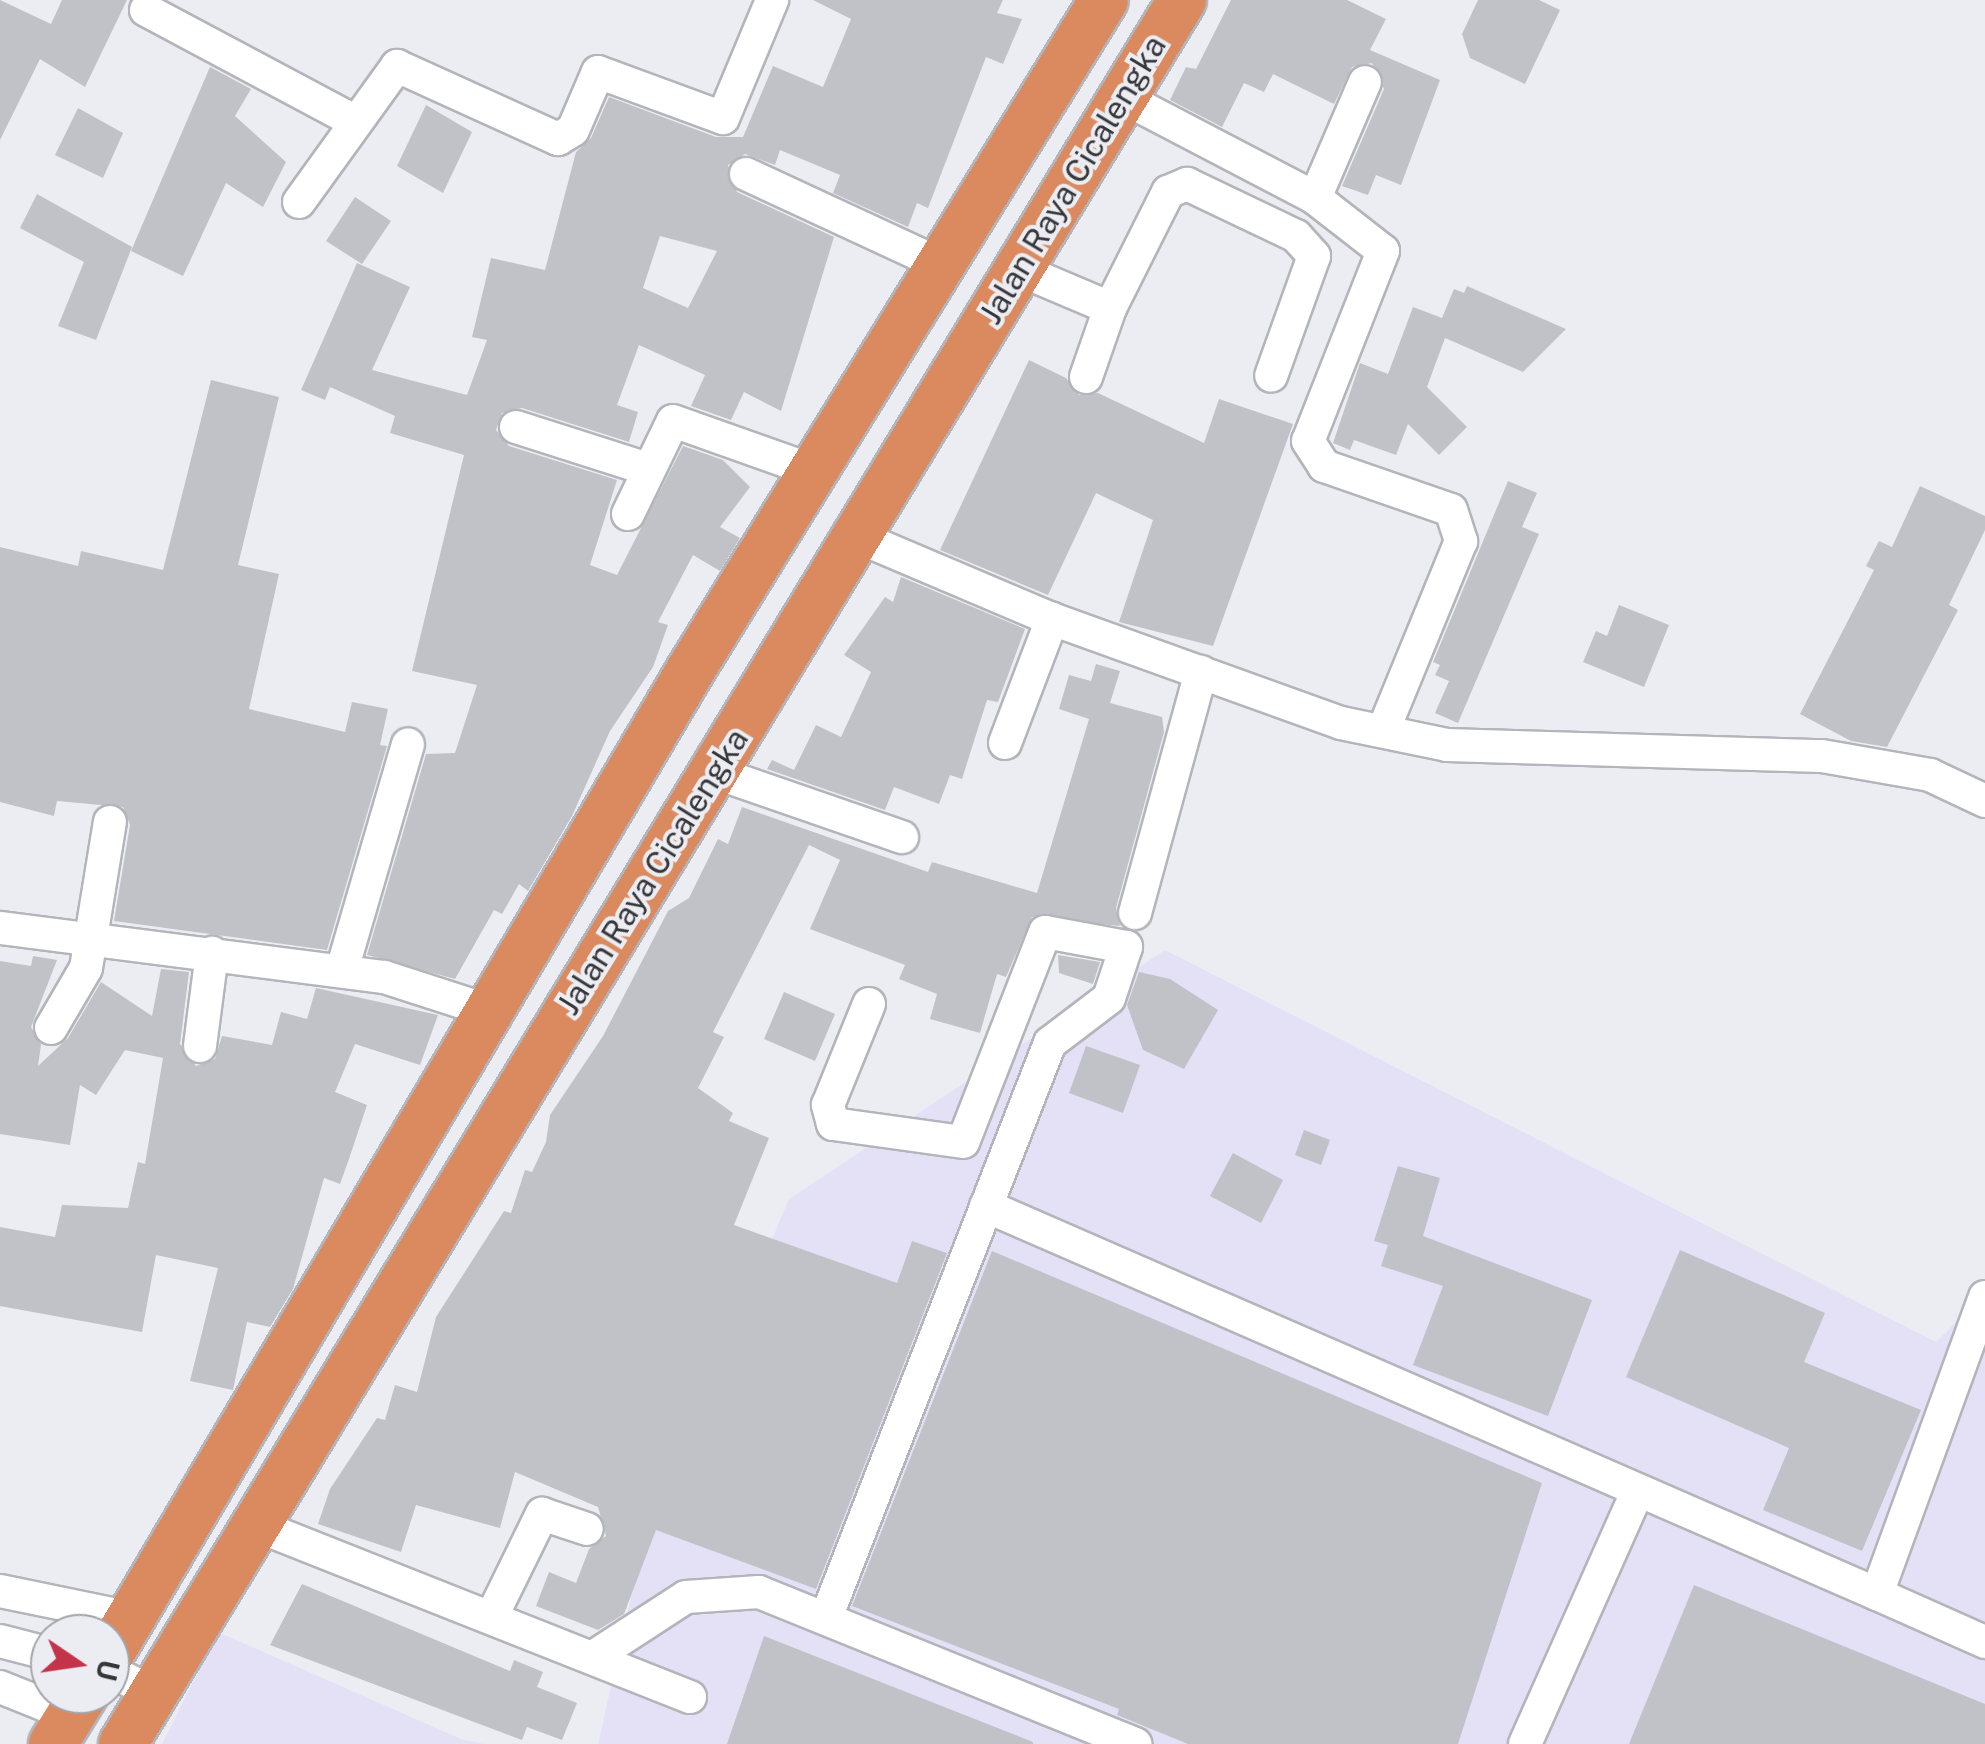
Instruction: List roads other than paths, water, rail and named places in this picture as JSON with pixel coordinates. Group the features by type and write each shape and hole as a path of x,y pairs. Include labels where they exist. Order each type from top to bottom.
{"highway":[{"name":"Jalan Raya Cicalengka","path":"130,1621 690,671 817,472 1104,0"},
{"name":"Jalan Raya Cicalengka","path":"123,1744 1182,0"},
{"path":"690,671 752,710"}],"street":[{"path":"298,202 352,120 398,66 558,139 572,130 598,72 723,118 772,0"},
{"path":"146,10 352,120"},
{"path":"1316,198 1364,82"},
{"path":"1122,96 1316,198 1383,252 1308,441 1324,466 1451,510 1459,522 1461,541 1382,730"},
{"path":"746,174 940,264"},
{"path":"1086,378 1110,308 1168,192 1187,184 1296,236 1314,256 1271,376"},
{"path":"1018,269 1110,308"},
{"path":"628,514 672,422 817,472"},
{"path":"516,427 648,469"},
{"path":"856,536 1052,619 1201,672 1382,730 1447,746 1822,756 1930,774 1985,801"},
{"path":"1006,744 1052,619"},
{"path":"1135,913 1201,672"},
{"path":"342,970 408,744"},
{"path":"714,772 902,837"},
{"path":"51,1028 80,982 92,939 110,822"},
{"path":"0,928 342,970 408,982 487,1010"},
{"path":"826,1618 1050,1043 1109,998 1126,948 1045,932 963,1142 833,1124 828,1105 868,1004"},
{"path":"200,1046 212,953"},
{"path":"986,1206 1985,1642"},
{"path":"1877,1594 1985,1296"},
{"path":"1525,1744 1637,1492"},
{"path":"492,1616 542,1514 587,1529"},
{"path":"254,1524 595,1656 690,1697"},
{"path":"0,1590 63,1614"},
{"path":"595,1656 706,1590 759,1592 1136,1744"},
{"path":"0,1642 30,1649"},
{"path":"130,1681 154,1693"},
{"path":"0,1687 69,1718"}]}
